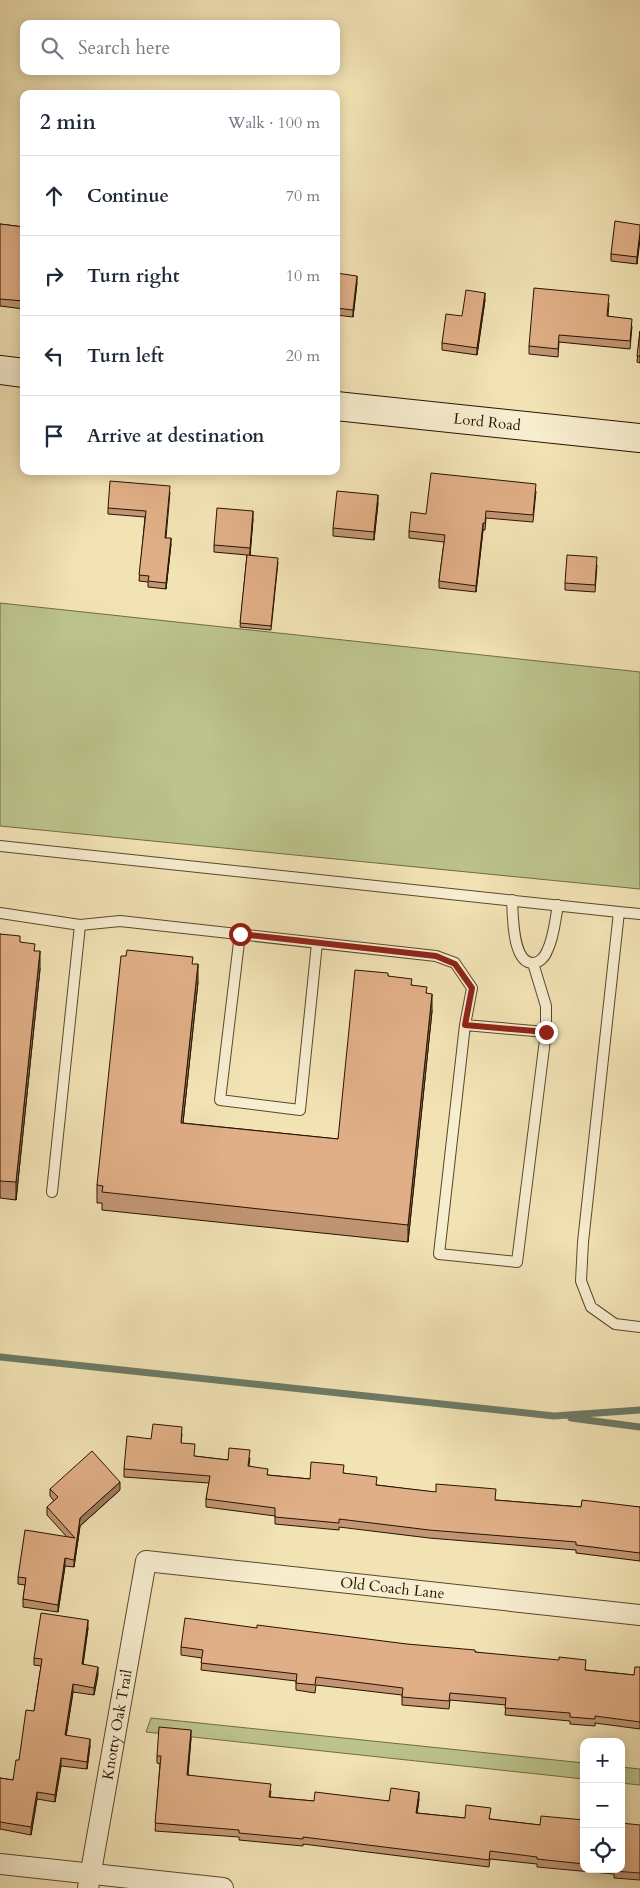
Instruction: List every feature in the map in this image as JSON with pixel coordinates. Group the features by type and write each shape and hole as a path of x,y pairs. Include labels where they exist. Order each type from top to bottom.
{"street":[{"path":"0,370 20,372"},
{"name":"Lord Road","path":"340,406 640,438"},
{"name":"Old Coach Lane","path":"146,1561 640,1615"},
{"name":"Knotty Oak Trail","path":"90,1881 146,1561"},
{"path":"0,1864 90,1881 223,1888"}],"lane":[{"path":"0,846 640,914"},
{"path":"512,900 516,944 525,961 533,963 540,960 549,949 558,905"},
{"path":"619,912 583,1242 581,1281 591,1307 615,1324 640,1327"},
{"path":"0,913 80,925 120,921 240,934 436,956 455,964 472,988 465,1025 439,1254 517,1262 546,1032 546,1006 533,963"},
{"path":"52,1192 80,925"},
{"path":"240,934 220,1100 300,1110 317,943"},
{"path":"465,1025 546,1032"}],"green space":[{"path":"0,603 640,672 640,889 0,826"},
{"path":"151,1718 580,1763 580,1779 146,1732"},
{"path":"625,1767 640,1769 640,1785 625,1783"}],"building":[{"path":"615,221 640,225 637,257 611,254"},
{"path":"0,224 20,226 20,301 0,299"},
{"path":"340,274 357,276 353,310 340,308"},
{"path":"534,288 609,295 607,316 632,319 630,341 559,335 558,349 529,346"},
{"path":"466,290 485,293 477,348 442,343 446,314 462,316"},
{"path":"640,331 640,356 637,356"},
{"path":"431,473 536,484 533,515 486,511 476,586 439,581 445,535 409,531 411,512 426,514"},
{"path":"110,481 170,486 165,538 171,538 166,583 148,581 149,576 139,575 146,511 108,508"},
{"path":"337,491 378,495 374,532 333,528"},
{"path":"217,508 253,511 250,548 214,545"},
{"path":"247,555 278,558 271,626 240,623"},
{"path":"567,555 597,557 595,585 565,583"},
{"path":"0,934 20,936 20,942 35,944 34,951 40,951 16,1182 0,1181"},
{"path":"127,950 193,957 192,964 198,964 181,1123 338,1139 355,970 388,973 388,976 412,979 411,985 427,987 426,993 432,994 408,1225 102,1192 103,1186 97,1185 121,956 126,956"},
{"path":"153,1424 182,1427 181,1443 195,1444 194,1456 228,1460 229,1448 250,1450 248,1466 268,1469 267,1475 310,1479 311,1462 344,1465 343,1473 377,1477 376,1485 436,1492 436,1484 496,1489 495,1500 581,1507 582,1500 640,1507 640,1553 576,1545 576,1542 429,1530 339,1519 339,1523 275,1517 275,1508 206,1499 210,1476 124,1469 127,1436 151,1439"},
{"path":"92,1451 120,1482 80,1518 74,1560 65,1558 58,1605 23,1599 26,1578 18,1577 25,1530 75,1538 47,1507 58,1497 50,1489"},
{"path":"41,1613 88,1620 82,1664 98,1667 94,1688 73,1684 65,1735 90,1739 87,1762 61,1758 55,1795 37,1792 31,1827 0,1822 0,1778 13,1780 16,1760 19,1760 26,1710 34,1711 42,1659 34,1658"},
{"path":"185,1618 257,1628 257,1625 407,1644 475,1650 475,1652 559,1660 559,1657 586,1660 585,1670 634,1675 635,1667 640,1667 640,1722 595,1716 595,1719 570,1717 570,1713 505,1708 506,1698 450,1693 449,1701 402,1697 403,1688 316,1677 315,1685 296,1683 297,1674 201,1663 203,1650 181,1647"},
{"path":"159,1727 191,1730 187,1775 271,1784 269,1797 314,1801 315,1792 389,1801 391,1788 419,1792 416,1813 465,1818 466,1805 491,1808 489,1819 540,1825 541,1816 580,1820 580,1864 490,1851 489,1860 303,1837 303,1839 239,1833 239,1830 155,1823 161,1756 157,1756"},
{"path":"625,1823 640,1825 640,1873 625,1872"}],"waterway":[{"path":"0,1357 554,1416 640,1410"},
{"path":"571,1418 640,1427"}],"route":[{"path":"240,934 436,956 455,964 472,988 465,1025 546,1032"}]}
